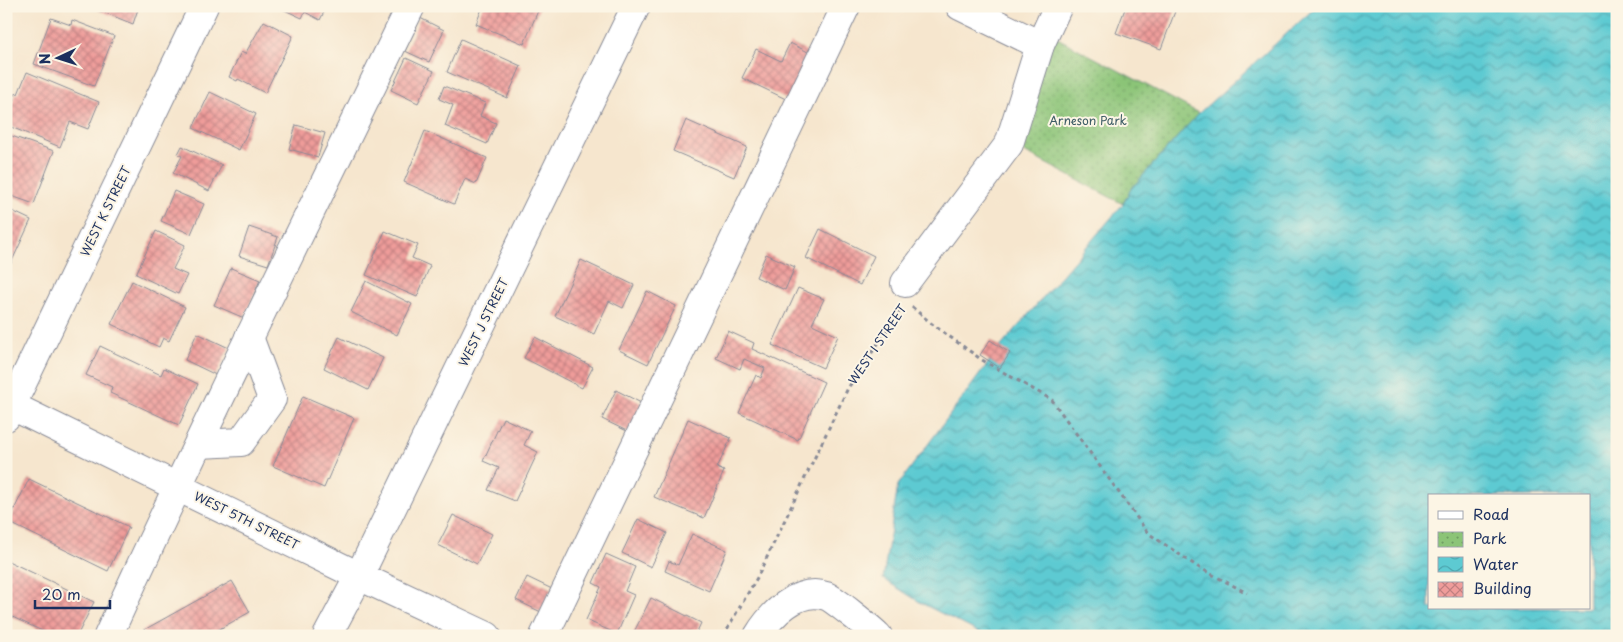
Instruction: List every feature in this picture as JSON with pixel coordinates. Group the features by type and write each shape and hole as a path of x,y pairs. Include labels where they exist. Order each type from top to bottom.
{"street":[{"name":"WEST K STREET","path":"8,408 204,6"},
{"path":"108,636 177,485 199,444 249,337 412,6"},
{"name":"WEST J STREET","path":"327,634 359,576 636,6"},
{"path":"544,636 846,6"},
{"path":"960,6 1040,45"},
{"path":"906,292 1009,144 1040,45 1058,6"},
{"path":"199,444 241,442 272,399 249,337"},
{"name":"WEST 5TH STREET","path":"8,408 177,485 359,576 446,627 487,636"},
{"path":"758,636 762,629 785,605 804,595 827,596 874,634"}],"path":[{"path":"906,292 932,324 982,360 1052,400 1148,534 1198,567 1248,593"},
{"name":"WEST I STREET","path":"723,636 758,576 848,388 906,292"}],"green space":[{"name":"Arneson Park","path":"1046,32 1199,113 1131,189 1123,204 1009,144"}],"water":[{"path":"1317,6 1617,6 1617,636 986,636 923,604 883,579 898,485 997,351 1123,204 1131,189 1199,113"}],"building":[{"path":"88,6 139,6 133,24"},
{"path":"276,6 327,6 320,20 305,12 302,18"},
{"path":"483,6 540,6 524,44 476,24"},
{"path":"1126,6 1177,6 1161,49 1116,33"},
{"path":"51,18 71,25 72,20 114,36 94,86 34,64"},
{"path":"420,18 444,30 429,62 405,51"},
{"path":"264,21 293,36 265,93 238,79 237,81 229,77 241,52 245,54"},
{"path":"461,39 521,66 507,98 447,72"},
{"path":"790,43 812,54 790,101 742,78 756,49 781,61"},
{"path":"406,58 434,71 418,103 391,90"},
{"path":"27,72 99,102 88,129 70,122 60,147 6,125 6,118"},
{"path":"444,86 485,103 480,116 496,123 487,144 445,126 453,105 439,99"},
{"path":"210,92 256,114 239,150 193,128"},
{"path":"686,120 747,147 734,177 673,151"},
{"path":"296,125 325,133 318,157 289,149"},
{"path":"425,131 487,158 476,184 465,179 454,204 404,182"},
{"path":"6,134 54,151 34,204 6,194"},
{"path":"182,146 222,165 209,191 173,173 182,156 178,154"},
{"path":"174,191 204,204 191,234 161,221"},
{"path":"6,208 31,220 6,274"},
{"path":"249,227 278,237 268,265 239,256"},
{"path":"820,229 874,256 860,285 806,258"},
{"path":"156,231 185,245 173,269 187,275 178,294 136,274"},
{"path":"385,231 418,245 412,258 430,266 417,297 366,275"},
{"path":"766,254 795,267 785,290 756,277"},
{"path":"581,260 634,285 623,308 609,301 594,334 555,316"},
{"path":"231,268 260,280 244,318 214,305"},
{"path":"132,281 185,307 169,341 163,338 159,347 111,324"},
{"path":"366,281 412,304 397,335 351,312"},
{"path":"798,288 824,299 812,324 838,336 823,368 772,345"},
{"path":"647,291 676,306 648,364 619,350"},
{"path":"728,331 754,343 752,349 824,382 798,440 739,413 756,375 761,378 765,368 744,359 740,369 716,358"},
{"path":"197,333 229,348 216,375 185,360"},
{"path":"339,337 383,358 368,390 324,368"},
{"path":"535,337 593,367 582,388 524,358"},
{"path":"990,340 1010,353 1000,368 980,355"},
{"path":"100,346 161,375 164,368 198,384 179,425 110,393 112,387 86,375"},
{"path":"616,390 643,404 629,432 602,419"},
{"path":"303,396 354,418 324,488 273,466"},
{"path":"503,418 531,431 524,445 538,452 515,501 488,490 499,468 483,461"},
{"path":"688,419 731,438 717,468 724,471 704,518 654,497"},
{"path":"29,479 129,527 108,571 8,522"},
{"path":"453,515 492,534 477,564 438,545"},
{"path":"638,519 667,533 651,567 622,553"},
{"path":"692,534 727,550 709,591 665,571 669,561 678,565"},
{"path":"606,554 635,567 625,591 634,595 617,634 586,620 601,587 593,583"},
{"path":"6,560 94,602 77,636 53,636 6,614"},
{"path":"527,577 552,589 541,612 516,600"},
{"path":"232,581 250,612 207,636 140,636 144,634 142,631"},
{"path":"651,598 701,623 695,636 632,636"}]}
